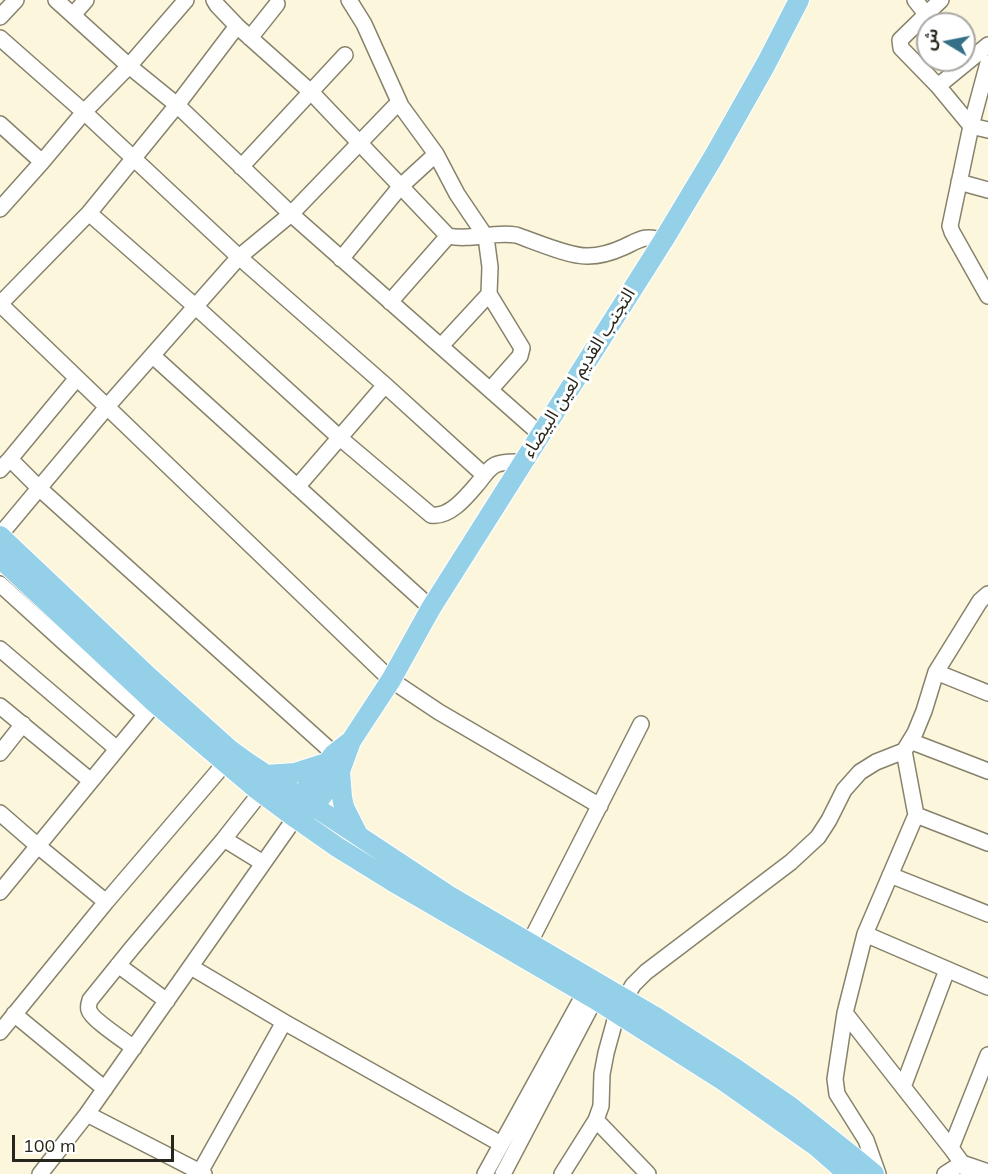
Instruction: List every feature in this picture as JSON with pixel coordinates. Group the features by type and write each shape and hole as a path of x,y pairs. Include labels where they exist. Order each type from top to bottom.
{"main road":[{"name":"التجنب القديم لعين البيضاء","path":"336,762 391,680 431,608 663,241 720,146 799,0"},
{"path":"2,550 72,638 150,708 226,762 264,784 306,802 448,895 529,944 593,989"},
{"path":"2,550 247,762 295,818 392,881 621,1006 816,1146 848,1174"},
{"path":"264,784 336,762"},
{"path":"295,818 306,802 321,797 336,762"},
{"path":"336,762 344,807 358,835"},
{"path":"621,1006 654,1016 736,1069 791,1107 876,1174"}],"street":[{"path":"0,17 16,0"},
{"path":"56,0 129,66 177,105 291,214 540,434"},
{"path":"73,15 86,0"},
{"path":"0,209 186,0"},
{"path":"214,0 237,26 312,93 448,236 468,238 507,233 586,257 605,254 642,238 654,237 663,241"},
{"path":"349,0 364,24 399,102 436,154 457,194 486,237 490,267 489,294 522,348 520,356 490,390"},
{"path":"915,0 925,12"},
{"path":"929,12 941,0"},
{"path":"250,38 277,4"},
{"path":"916,25 900,40 900,45 916,63"},
{"path":"237,26 177,105 89,213 0,304 391,680 439,712 600,806"},
{"path":"0,38 84,112 239,257 386,385 484,475"},
{"path":"938,86 988,45"},
{"path":"241,167 345,55"},
{"path":"988,67 971,126 950,226 952,232 981,269 988,296"},
{"path":"924,72 971,126 988,130"},
{"path":"2,550 40,489 239,257 291,214 399,102"},
{"path":"0,124 42,162"},
{"path":"342,259 400,187 436,154"},
{"path":"959,182 988,190"},
{"path":"89,213 340,438 430,514 444,514 456,506 494,465 508,461 522,462"},
{"path":"390,302 448,236"},
{"path":"441,346 489,294"},
{"path":"153,356 431,608"},
{"path":"77,378 5,465 40,489 336,762"},
{"path":"297,487 386,385"},
{"path":"0,584 72,638"},
{"path":"876,1174 866,1140 837,1094 835,1079 845,1013 865,934 916,815 907,746 924,711 936,672 980,601 988,594"},
{"path":"0,649 117,749"},
{"path":"936,672 988,693"},
{"path":"0,706 91,781"},
{"path":"0,892 150,708"},
{"path":"0,753 23,724"},
{"path":"529,944 641,724"},
{"path":"562,1174 596,1120 601,1106 602,1074 606,1053 621,1006 633,985 645,972 791,862 818,837 844,790 860,772 876,762 907,746 988,771"},
{"path":"0,1032 106,902 226,762"},
{"path":"134,1048 89,1012 90,1000 224,839 264,784"},
{"path":"0,813 106,902"},
{"path":"916,815 988,843"},
{"path":"40,1174 105,1089 295,818"},
{"path":"224,839 263,863"},
{"path":"890,875 988,914"},
{"path":"865,934 988,987"},
{"path":"118,965 167,1001"},
{"path":"191,967 501,1144"},
{"path":"903,1087 947,970"},
{"path":"485,1174 593,989"},
{"path":"503,1174 593,989"},
{"path":"845,1013 965,1168"},
{"path":"14,1014 105,1089"},
{"path":"87,1114 201,1173 284,1022"},
{"path":"951,1148 988,1055"},
{"path":"596,1120 648,1174"},
{"path":"945,1174 965,1168 988,1172"}]}
